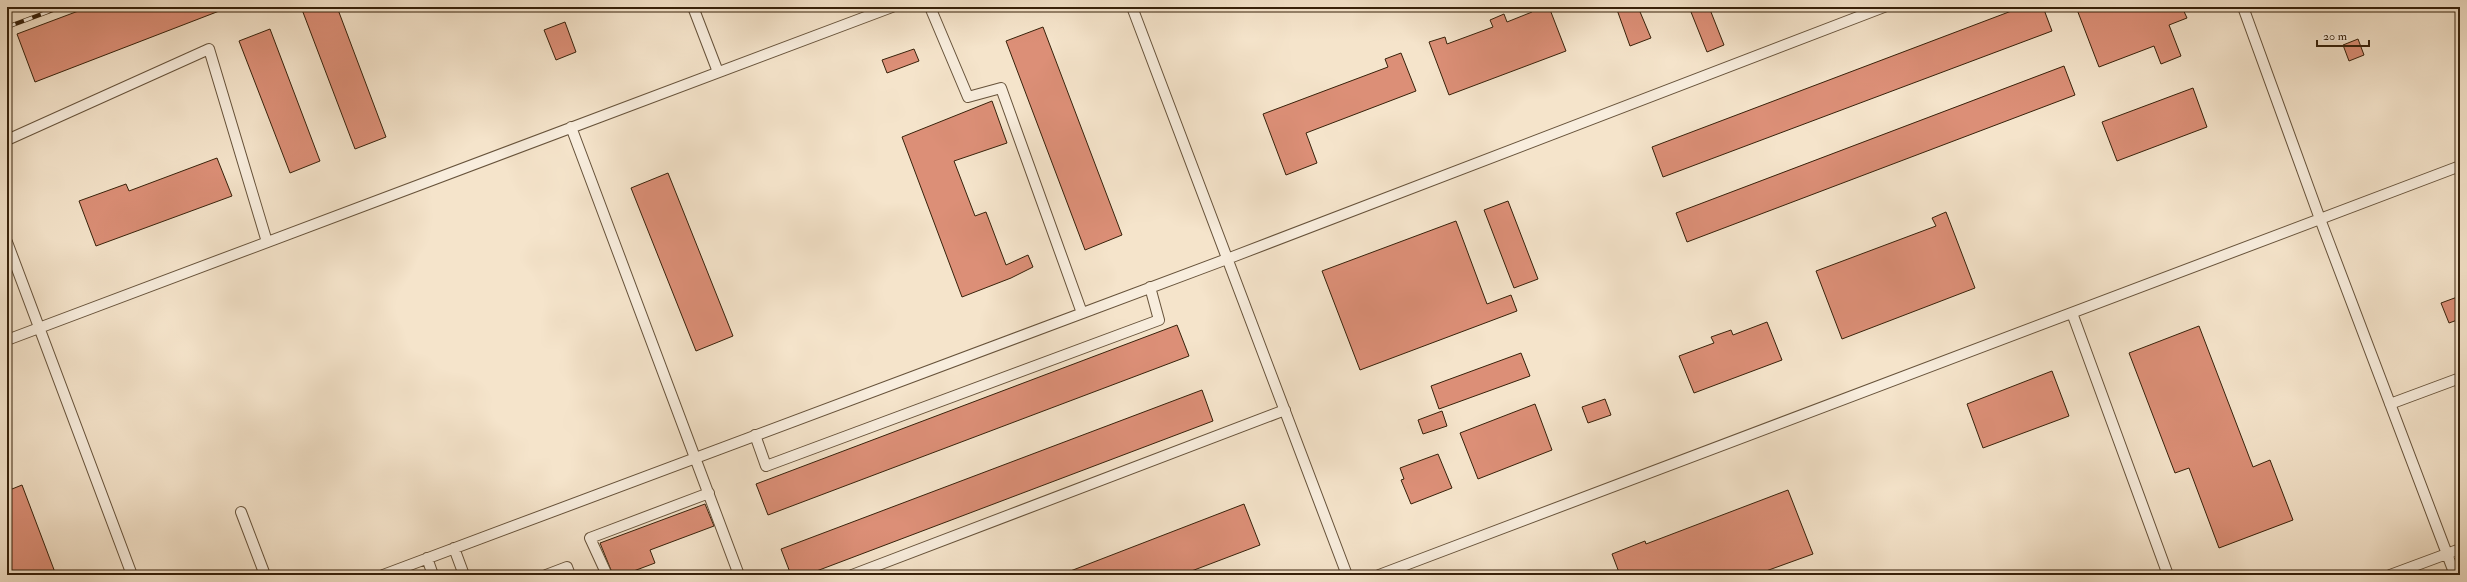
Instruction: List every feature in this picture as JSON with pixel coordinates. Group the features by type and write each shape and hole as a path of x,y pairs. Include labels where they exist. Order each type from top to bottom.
{"lane":[{"path":"693,7 718,72"},
{"path":"7,340 892,7"},
{"path":"930,7 968,97 1000,88 1082,313"},
{"path":"1132,7 1347,575"},
{"path":"383,575 1227,259 1884,7"},
{"path":"2243,7 2320,219 2455,575"},
{"path":"7,140 209,49 267,242"},
{"path":"571,127 739,575"},
{"path":"1379,575 2460,166"},
{"path":"7,242 132,575"},
{"path":"755,435 766,466 1159,320 1150,287"},
{"path":"2072,313 2168,575"},
{"path":"2390,404 2460,378"},
{"path":"852,575 1284,410"},
{"path":"606,575 590,538 709,493"},
{"path":"241,512 265,575"},
{"path":"454,548 464,575"},
{"path":"2390,575 2460,549"},
{"path":"427,558 433,575"},
{"path":"546,575 567,567 570,575"}],"building":[{"path":"89,7 227,8 35,82 17,34"},
{"path":"301,7 337,7 386,137 355,149"},
{"path":"1531,7 1549,7 1566,51 1449,95 1429,42 1445,37 1447,44 1493,27 1490,20 1504,14 1507,22 1532,12"},
{"path":"1616,7 1638,7 1651,38 1630,46"},
{"path":"1689,7 1709,7 1724,45 1707,52"},
{"path":"2022,7 2043,7 2052,31 1663,177 1652,147"},
{"path":"2076,7 2182,7 2187,18 2169,25 2181,56 2161,64 2154,46 2099,67"},
{"path":"565,22 576,52 556,60 544,30"},
{"path":"1043,27 1122,235 1085,250 1006,41"},
{"path":"270,29 320,161 290,173 239,41"},
{"path":"2358,39 2364,55 2349,61 2343,45"},
{"path":"914,49 919,61 887,73 882,60"},
{"path":"1401,53 1416,91 1306,133 1317,163 1286,175 1263,114 1388,67 1385,59"},
{"path":"2064,66 2075,95 1687,242 1676,213"},
{"path":"2193,88 2207,127 2117,161 2102,122"},
{"path":"992,101 1007,143 954,161 975,216 986,212 1006,265 1028,255 1033,267 1011,278 962,297 902,137"},
{"path":"217,158 232,196 96,246 79,201 126,184 129,191"},
{"path":"668,173 733,336 696,351 631,188"},
{"path":"1508,201 1538,279 1514,288 1484,210"},
{"path":"1946,212 1975,288 1842,339 1816,271 1936,226 1932,218"},
{"path":"1456,221 1487,304 1511,295 1517,311 1360,370 1322,271"},
{"path":"2460,296 2460,319 2449,323 2441,303"},
{"path":"1767,322 1782,360 1694,393 1679,356 1714,343 1711,337 1731,330 1733,335"},
{"path":"1177,325 1189,356 768,515 756,484"},
{"path":"2199,326 2253,467 2270,460 2293,520 2219,548 2189,468 2175,473 2129,353"},
{"path":"1521,353 1530,376 1439,409 1431,386"},
{"path":"2052,371 2069,416 1983,448 1967,404"},
{"path":"1202,390 1213,421 806,575 791,575 781,549"},
{"path":"1605,399 1611,415 1588,423 1582,407"},
{"path":"1535,404 1552,450 1478,479 1460,433"},
{"path":"1442,411 1447,426 1423,434 1418,420"},
{"path":"1438,454 1452,488 1411,504 1401,480 1404,479 1400,468"},
{"path":"22,485 56,575 12,575 7,561 7,491"},
{"path":"1788,490 1813,554 1755,575 1620,575 1612,554 1645,541 1646,544"},
{"path":"705,504 714,526 650,550 655,563 623,575 613,575 600,543"},
{"path":"1244,504 1260,545 1181,575 1060,575"}],"railway":[{"path":"7,27 61,7"}]}
